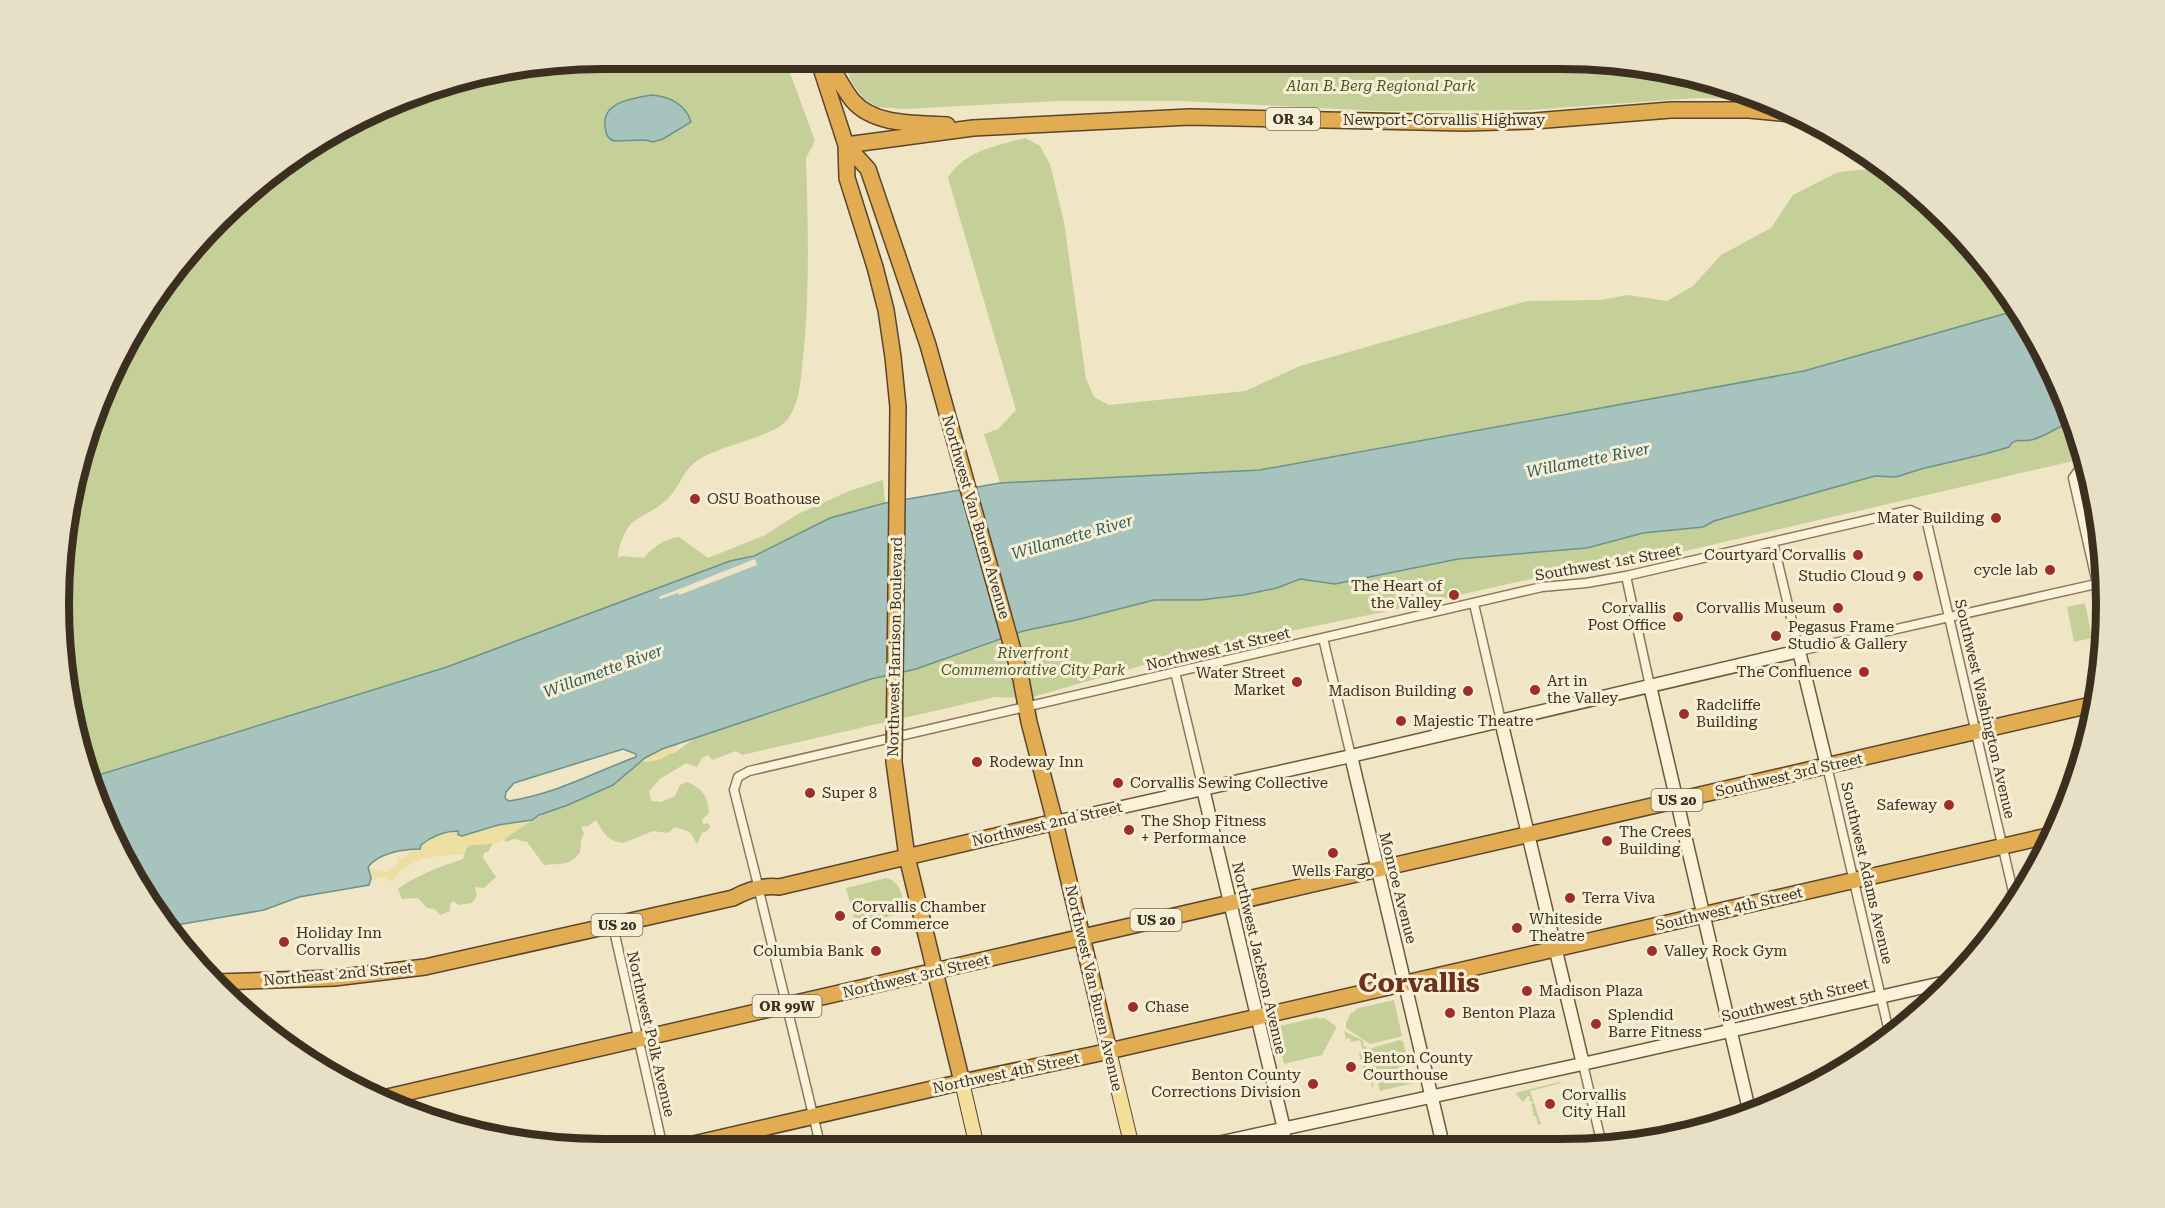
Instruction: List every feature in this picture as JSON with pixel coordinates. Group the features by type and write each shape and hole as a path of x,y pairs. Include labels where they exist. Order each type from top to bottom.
{"highway":[{"path":"821,69 846,145"},
{"name":"OR 34","path":"831,69 854,103 872,115 895,121 974,128"},
{"name":"Newport-Corvallis Highway","path":"846,145 974,128 1188,117 1464,123 1534,122 1671,110 1771,112"},
{"name":"Northwest Van Buren Avenue","path":"846,145 868,169 928,345 1022,679 1038,704 1040,767 1109,1051"},
{"name":"Northwest Harrison Boulevard","path":"846,145 848,178 886,310 898,406 894,762 907,857 962,1082"},
{"name":"Southwest 3rd Street","path":"1378,869 2086,706"},
{"name":"Northwest 2nd Street","path":"425,967 613,926 733,898 745,892 760,892 770,886 779,887 1055,822"},
{"name":"Southwest 4th Street","path":"1406,983 2043,837"},
{"name":"Northwest 3rd Street","path":"394,1096 1378,869"},
{"name":"Northeast 2nd Street","path":"226,982 334,978 425,967"},
{"name":"Northwest 4th Street","path":"715,1139 1406,983"}],"main road":[{"name":"Northwest Van Buren Avenue","path":"1109,1051 1130,1139"},
{"name":"Northwest Harrison Boulevard","path":"962,1082 975,1139"}],"street":[{"path":"2079,471 2073,478 2093,554"},
{"name":"Southwest 1st Street","path":"1323,638 1542,587 1626,576 1904,510 1916,512 1928,523"},
{"name":"Southwest Washington Avenue","path":"1928,523 2013,890"},
{"name":"Southwest Adams Avenue","path":"1773,542 1888,1027"},
{"path":"1626,576 1748,1105"},
{"path":"1799,651 2095,584"},
{"path":"1474,604 1600,1138"},
{"name":"Northwest 1st Street","path":"760,892 735,792 736,781 741,774 1323,638"},
{"name":"Monroe Avenue","path":"1323,638 1441,1139"},
{"name":"Northwest 2nd Street","path":"1055,822 1351,756 1799,651"},
{"name":"Northwest Jackson Avenue","path":"1175,672 1287,1139"},
{"path":"760,892 819,1139"},
{"name":"Northwest Polk Avenue","path":"613,926 661,1139"},
{"name":"Southwest 5th Street","path":"1237,1139 1937,984"}],"green space":[{"path":"789,69 815,141 806,158 808,283 801,382 797,398 792,412 782,425 750,440 705,456 690,467 670,496 630,525 621,541 618,558 621,556 644,558 659,544 679,537 708,558 765,535 798,514 849,491 883,480 885,503 830,518 754,556 730,561 447,667 97,775 79,708 74,674 70,639 70,569 79,500 97,432 124,367 141,336 159,307 202,251 251,202 307,159 367,124 399,110 432,97 500,79 569,70"},
{"name":"Alan B. Berg Regional Park","path":"847,69 1561,69 1596,70 1665,79 1737,99 1697,98 1528,110 1380,111 1181,101 1059,101 904,109 877,107 863,98 851,81"},
{"path":"1025,138 1040,146 1050,164 1064,222 1086,379 1094,397 1109,405 1245,391 1300,366 1527,301 1601,300 1628,295 1667,301 1693,286 1721,255 1771,228 1793,195 1838,172 1872,169 1914,202 1963,251 2009,312 1804,371 1260,470 1000,483 984,434 998,429 1016,410 948,178 963,161 992,147"},
{"name":"Riverfront Commemorative City Park","path":"2065,424 2076,460 1591,573 1548,575 1271,635 1151,663 1029,698 995,697 742,755 736,751 712,760 708,755 702,758 697,767 686,763 660,779 649,791 651,801 661,802 675,796 680,785 687,782 700,790 706,797 709,813 702,820 703,824 708,823 710,827 702,833 697,844 690,832 675,827 668,833 653,831 623,843 618,842 606,836 596,820 588,826 581,827 584,833 580,853 564,864 544,865 527,842 514,839 505,842 504,837 514,828 526,824 633,760 642,762 661,754 674,753 699,735 857,683 916,669 1023,631 1154,600 1200,600 1243,595 1277,588 1300,579 1335,584 1458,559 1587,548 1643,533 1703,527 1714,521 1875,476 1896,477 1985,454 2008,447 2015,441 2036,439"},
{"path":"2085,603 2092,638 2074,642 2067,607"},
{"path":"470,843 493,843 488,852 484,853 483,858 496,877 484,888 475,887 477,896 472,903 459,905 453,901 450,904 450,911 440,915 435,909 427,908 418,898 402,899 398,889 420,876 463,859"},
{"path":"886,878 898,887 906,912 856,925 846,888"},
{"path":"1394,1000 1402,1036 1370,1044 1346,1028 1346,1023 1351,1013 1356,1011 1355,1009"},
{"path":"1319,1017 1336,1026 1322,1055 1284,1064 1275,1027"},
{"path":"1344,1031 1362,1040 1364,1043 1363,1046 1366,1047 1369,1060 1365,1062 1374,1086 1372,1087 1369,1075 1365,1076 1359,1053 1363,1051 1360,1040 1351,1042 1350,1038 1346,1039"},
{"path":"1399,1040 1403,1041 1410,1070 1408,1073 1376,1079 1369,1049"},
{"path":"1409,1074 1409,1077 1412,1076 1413,1083 1380,1091 1377,1081"},
{"path":"1562,1083 1530,1091 1541,1124 1538,1125 1533,1115 1531,1106 1533,1102 1529,1100 1530,1097 1528,1096 1523,1102 1515,1093"}],"sand":[{"path":"679,744 663,758 648,762 642,761 662,749"},
{"path":"532,820 499,843 465,846 463,850 465,854 424,859 407,867 393,881 377,878 370,882 368,867 385,872 398,864 397,857 403,858 413,850 420,849 421,845 435,836 451,831 478,832 498,825"}],"water":[{"path":"651,95 676,102 685,110 691,122 663,139 653,142 614,141 609,138 605,126 608,111 620,103"},
{"name":"Willamette River","path":"2009,312 2041,367 2065,424 2036,439 2016,441 2009,447 1985,454 1896,477 1875,476 1714,521 1703,527 1643,533 1587,548 1458,559 1335,584 1300,579 1277,588 1243,595 1200,600 1154,600 1023,631 916,669 871,679 662,749 645,758 613,785 539,815 532,820 498,825 462,836 458,835 458,831 443,833 425,842 420,849 392,853 372,862 368,867 371,878 369,885 299,897 264,910 176,925 159,901 124,841 97,775 447,667 730,561 754,556 830,518 885,503 1000,483 1260,470 1804,371","holes":["623,749 636,754 636,757 558,788 526,798 509,801 505,798 506,792 514,783"]}],"pier":[{"path":"755,559 757,565 679,595 678,593 660,599 659,597"}],"place":[{"name":"OSU Boathouse","path":"695,499"},
{"name":"Mater Building","path":"1996,518"},
{"name":"Courtyard Corvallis","path":"1858,555"},
{"name":"cycle lab","path":"2050,570"},
{"name":"Studio Cloud 9","path":"1918,576"},
{"name":"The Heart of the Valley","path":"1454,595"},
{"name":"Corvallis Museum","path":"1838,608"},
{"name":"Corvallis Post Office","path":"1678,617"},
{"name":"Pegasus Frame Studio & Gallery","path":"1776,636"},
{"name":"The Confluence","path":"1864,672"},
{"name":"Water Street Market","path":"1297,682"},
{"name":"Art in the Valley","path":"1535,690"},
{"name":"Madison Building","path":"1468,691"},
{"name":"Radcliffe Building","path":"1684,714"},
{"name":"Majestic Theatre","path":"1401,721"},
{"name":"Rodeway Inn","path":"977,762"},
{"name":"Corvallis Sewing Collective","path":"1118,783"},
{"name":"Super 8","path":"810,793"},
{"name":"Safeway","path":"1949,805"},
{"name":"The Shop Fitness + Performance","path":"1129,830"},
{"name":"The Crees Building","path":"1607,841"},
{"name":"Wells Fargo","path":"1333,853"},
{"name":"Terra Viva","path":"1570,898"},
{"name":"Corvallis Chamber of Commerce","path":"840,916"},
{"name":"Whiteside Theatre","path":"1517,928"},
{"name":"Holiday Inn Corvallis","path":"284,942"},
{"name":"Columbia Bank","path":"876,951"},
{"name":"Valley Rock Gym","path":"1652,951"},
{"name":"Madison Plaza","path":"1527,991"},
{"name":"Chase","path":"1133,1007"},
{"name":"Benton Plaza","path":"1450,1013"},
{"name":"Splendid Barre Fitness","path":"1596,1024"},
{"name":"Benton County Courthouse","path":"1351,1067"},
{"name":"Benton County Corrections Division","path":"1313,1084"},
{"name":"Corvallis City Hall","path":"1550,1104"}],"district":[{"name":"Corvallis","path":"1419,983"}]}
